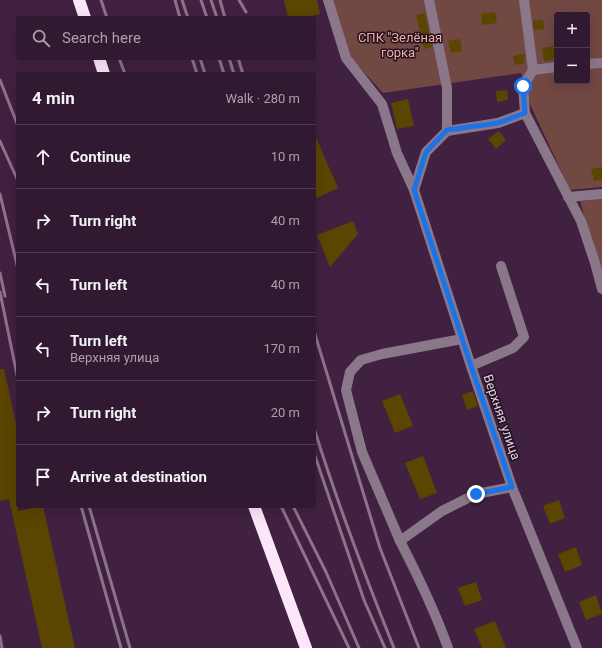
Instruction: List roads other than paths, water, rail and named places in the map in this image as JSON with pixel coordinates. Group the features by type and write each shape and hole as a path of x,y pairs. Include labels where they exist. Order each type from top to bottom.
{"highway":[{"path":"79,0 84,16"},
{"path":"100,60 103,72"},
{"path":"255,508 306,648"}],"street":[{"name":"Верхняя улица","path":"328,0 346,58 382,104 397,153 414,190 512,487 577,648"},
{"path":"430,0 447,88 447,130"},
{"path":"524,0 533,70 523,86 525,113 581,221 599,262 602,289"},
{"path":"590,64 602,63"},
{"path":"533,70 554,67"},
{"path":"414,190 426,152 447,130 498,123 525,113"},
{"path":"568,197 602,194"},
{"path":"471,366 513,348 524,337 501,266"},
{"path":"448,648 435,614 400,541 362,452 346,390 350,372 361,360 382,354 462,339"},
{"path":"400,541 442,511 476,494 512,487"}],"railway":[{"path":"101,0 106,16"},
{"path":"175,0 179,16"},
{"path":"182,0 187,16"},
{"path":"201,0 206,16"},
{"path":"211,0 216,16"},
{"path":"220,0 224,16"},
{"path":"239,0 246,12"},
{"path":"120,60 124,72"},
{"path":"193,60 196,72"},
{"path":"201,60 204,72"},
{"path":"220,60 223,72"},
{"path":"230,60 233,72"},
{"path":"239,60 242,72"},
{"path":"0,80 16,121"},
{"path":"0,141 16,177"},
{"path":"0,194 16,261"},
{"path":"0,273 5,296"},
{"path":"0,292 16,370"},
{"path":"316,338 380,548 419,648"},
{"path":"316,434 372,594 394,648"},
{"path":"316,459 364,600 385,648"},
{"path":"82,508 121,648"},
{"path":"90,508 130,648"},
{"path":"282,508 349,648"},
{"path":"294,508 326,572 359,648"},
{"path":"0,636 2,648"}],"park label":[{"name":"СПК \"Зелёная горка\"","path":"400,44"}]}
